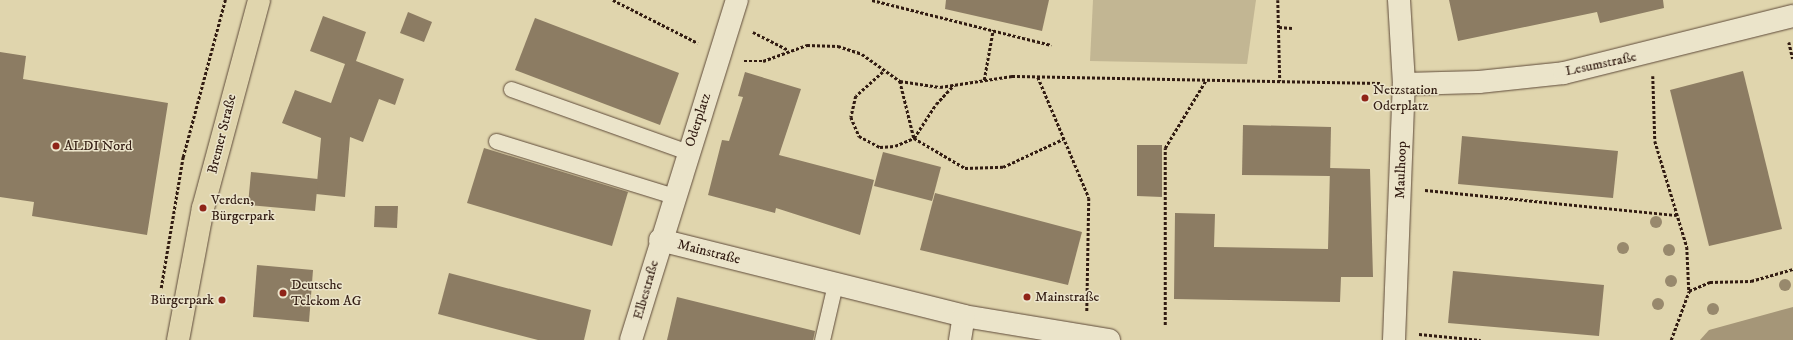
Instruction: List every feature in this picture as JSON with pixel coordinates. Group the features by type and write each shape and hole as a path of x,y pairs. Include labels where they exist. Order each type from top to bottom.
{"main road":[{"name":"Bremer Straße","path":"178,340 203,208 259,0"}],"street":[{"name":"Oderplatz","path":"660,240 737,0"},
{"name":"Maulhoop","path":"1394,340 1404,84 1399,0"},
{"name":"Lesumstraße","path":"1404,84 1479,82 1564,73 1650,54 1793,16"},
{"name":"Mainstraße","path":"660,240 964,316 1109,340"},
{"name":"Elbestraße","path":"631,340 660,240"},
{"path":"960,340 964,316"}],"lane":[{"path":"511,89 688,152"},
{"path":"496,141 674,196"},
{"path":"822,340 835,284"}],"path":[{"path":"160,294 184,150 225,0"},
{"path":"613,0 720,51 746,61 763,61 788,50 807,45 838,46 862,54 883,72 900,81 918,85 954,85 984,80 1038,77 1404,84"},
{"path":"872,0 1051,45"},
{"path":"1278,0 1280,81"},
{"path":"1279,28 1292,28"},
{"path":"748,30 788,50"},
{"path":"984,80 993,30"},
{"path":"1650,54 1655,141 1687,247 1689,291 1671,340"},
{"path":"883,72 856,96 851,117 853,129 867,142 880,147 895,146 914,138 936,104 954,85"},
{"path":"1038,77 1089,198 1086,314"},
{"path":"1166,325 1165,148 1207,80"},
{"path":"900,81 914,138 965,168 977,169 1003,167 1064,138"},
{"path":"1400,188 1677,215"},
{"path":"1689,291 1710,282 1752,281 1793,269"},
{"path":"1417,333 1480,340"}],"shaded area":[{"path":"1093,0 1256,0 1247,64 1090,61"},
{"path":"1793,307 1793,340 1700,340 1709,330"}],"building":[{"path":"946,0 1049,0 1042,31 945,9"},
{"path":"1449,0 1663,0 1664,8 1600,23 1597,12 1458,41"},
{"path":"408,12 432,22 424,42 400,33"},
{"path":"323,16 366,32 356,61 404,79 395,105 379,99 363,142 350,137 345,197 316,194 321,138 282,123 295,90 331,103 345,64 310,51"},
{"path":"535,18 679,73 660,125 515,70"},
{"path":"0,52 26,56 23,79 168,103 147,235 32,216 34,202 0,197"},
{"path":"1743,71 1782,229 1709,246 1670,90"},
{"path":"745,72 801,89 779,155 874,180 860,235 776,208 775,213 708,195 722,140 729,141 743,97 738,96"},
{"path":"1243,125 1331,127 1330,176 1242,175"},
{"path":"1462,136 1618,151 1613,198 1458,184"},
{"path":"1137,145 1162,145 1162,197 1137,196"},
{"path":"484,148 628,192 612,246 467,203"},
{"path":"883,152 941,167 932,201 874,186"},
{"path":"1330,168 1370,169 1373,277 1341,277 1340,302 1174,299 1175,213 1215,214 1214,247 1328,249"},
{"path":"251,172 318,179 315,211 248,205"},
{"path":"935,193 1082,232 1068,285 920,250"},
{"path":"375,206 398,206 397,228 374,227"},
{"name":"Deutsche Telekom AG","path":"257,265 313,270 309,322 253,317"},
{"path":"1453,271 1604,285 1599,336 1448,323"},
{"path":"449,273 591,310 584,340 538,340 438,314"},
{"path":"677,297 815,331 813,340 667,340"}],"place":[{"name":"Netzstation Oderplatz","path":"1365,98"},
{"name":"ALDI Nord","path":"56,146"},
{"name":"Verden, Bürgerpark","path":"203,208"},
{"name":"Deutsche Telekom AG","path":"283,293"},
{"name":"Mainstraße","path":"1027,297"},
{"name":"Bürgerpark","path":"222,300"}]}
